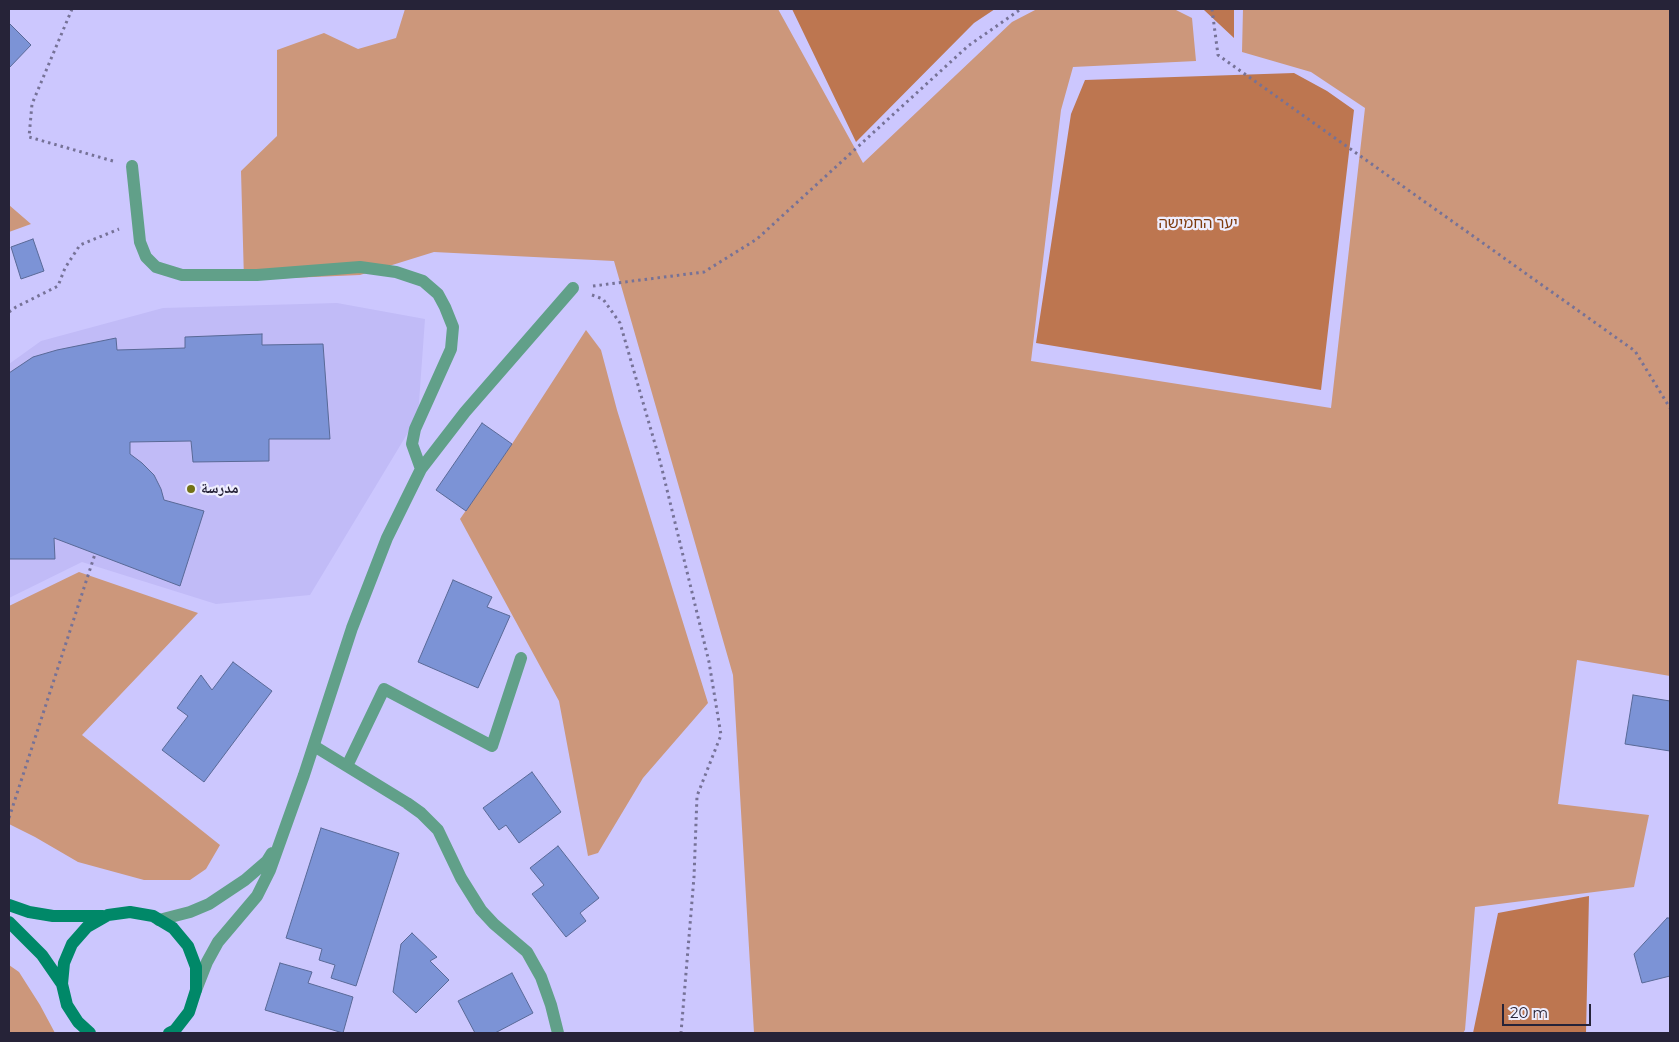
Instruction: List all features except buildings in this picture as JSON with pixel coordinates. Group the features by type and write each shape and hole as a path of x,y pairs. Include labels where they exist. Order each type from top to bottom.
{"main road":[{"path":"9,905 30,912 53,916 108,916 130,912 153,916 173,928 188,946 196,967 196,990 189,1012 179,1028 169,1033"},
{"path":"90,1033 78,1022 67,1005 62,984 64,963 72,944 87,927 108,916"},
{"path":"9,922 42,955 62,984"}],"street":[{"path":"132,166 140,242 146,256 156,267 182,275 256,275 360,267 396,272 423,281 438,294 453,328 451,349 415,429 412,444 421,469"},
{"path":"196,990 206,962 218,942 257,896 270,870 314,746 352,628 387,538 421,469 465,412 573,288"},
{"path":"347,766 384,689 492,746 521,658"},
{"path":"314,746 407,803 421,813 438,830 461,878 481,910 526,952 541,976 558,1033"},
{"path":"159,920 190,912 210,904 245,880 267,861 282,835"}],"path":[{"path":"72,9 32,104 29,137 132,166"},
{"path":"573,288 704,272 757,239 968,46 1021,9"},
{"path":"1212,9 1218,55 1635,351 1670,408"},
{"path":"9,312 58,286 65,268 80,245 117,229 139,224"},
{"path":"573,288 603,299 620,322 660,461 709,662 721,735 697,796 694,877 681,1033"},
{"path":"9,818 95,554"}],"shaded area":[{"path":"405,9 778,9 863,163 1012,22 1037,9 1174,9 1192,18 1196,61 1073,67 1061,110 1031,361 1331,408 1365,108 1311,72 1242,52 1243,9 1670,9 1670,676 1577,660 1558,804 1649,815 1634,887 1475,907 1465,1030 1463,1033 754,1033 733,675 614,261 434,252 360,275 244,280 241,171 277,136 277,50 324,33 358,49 396,38"},
{"path":"9,205 31,224 9,232"},
{"name":"مدرسة","path":"337,303 425,319 418,416 310,595 216,604 82,562 9,598 9,364 41,341 163,308"},
{"path":"586,330 601,350 617,410 708,703 643,778 598,853 588,856 559,701 460,519 512,444"},
{"path":"79,572 198,613 82,735 220,845 206,869 190,880 144,880 78,862 9,824 9,606"},
{"path":"9,965 19,972 55,1033 9,1033"}],"green space":[{"path":"792,9 995,9 974,23 856,142"},
{"path":"1234,9 1234,38 1204,10"},
{"name":"יער החמישה","path":"1294,73 1327,91 1354,110 1321,390 1036,343 1071,114 1085,80"},
{"path":"1589,896 1586,1033 1473,1033 1498,913"}],"place":[{"name":"مدرسة","path":"191,489"}]}
